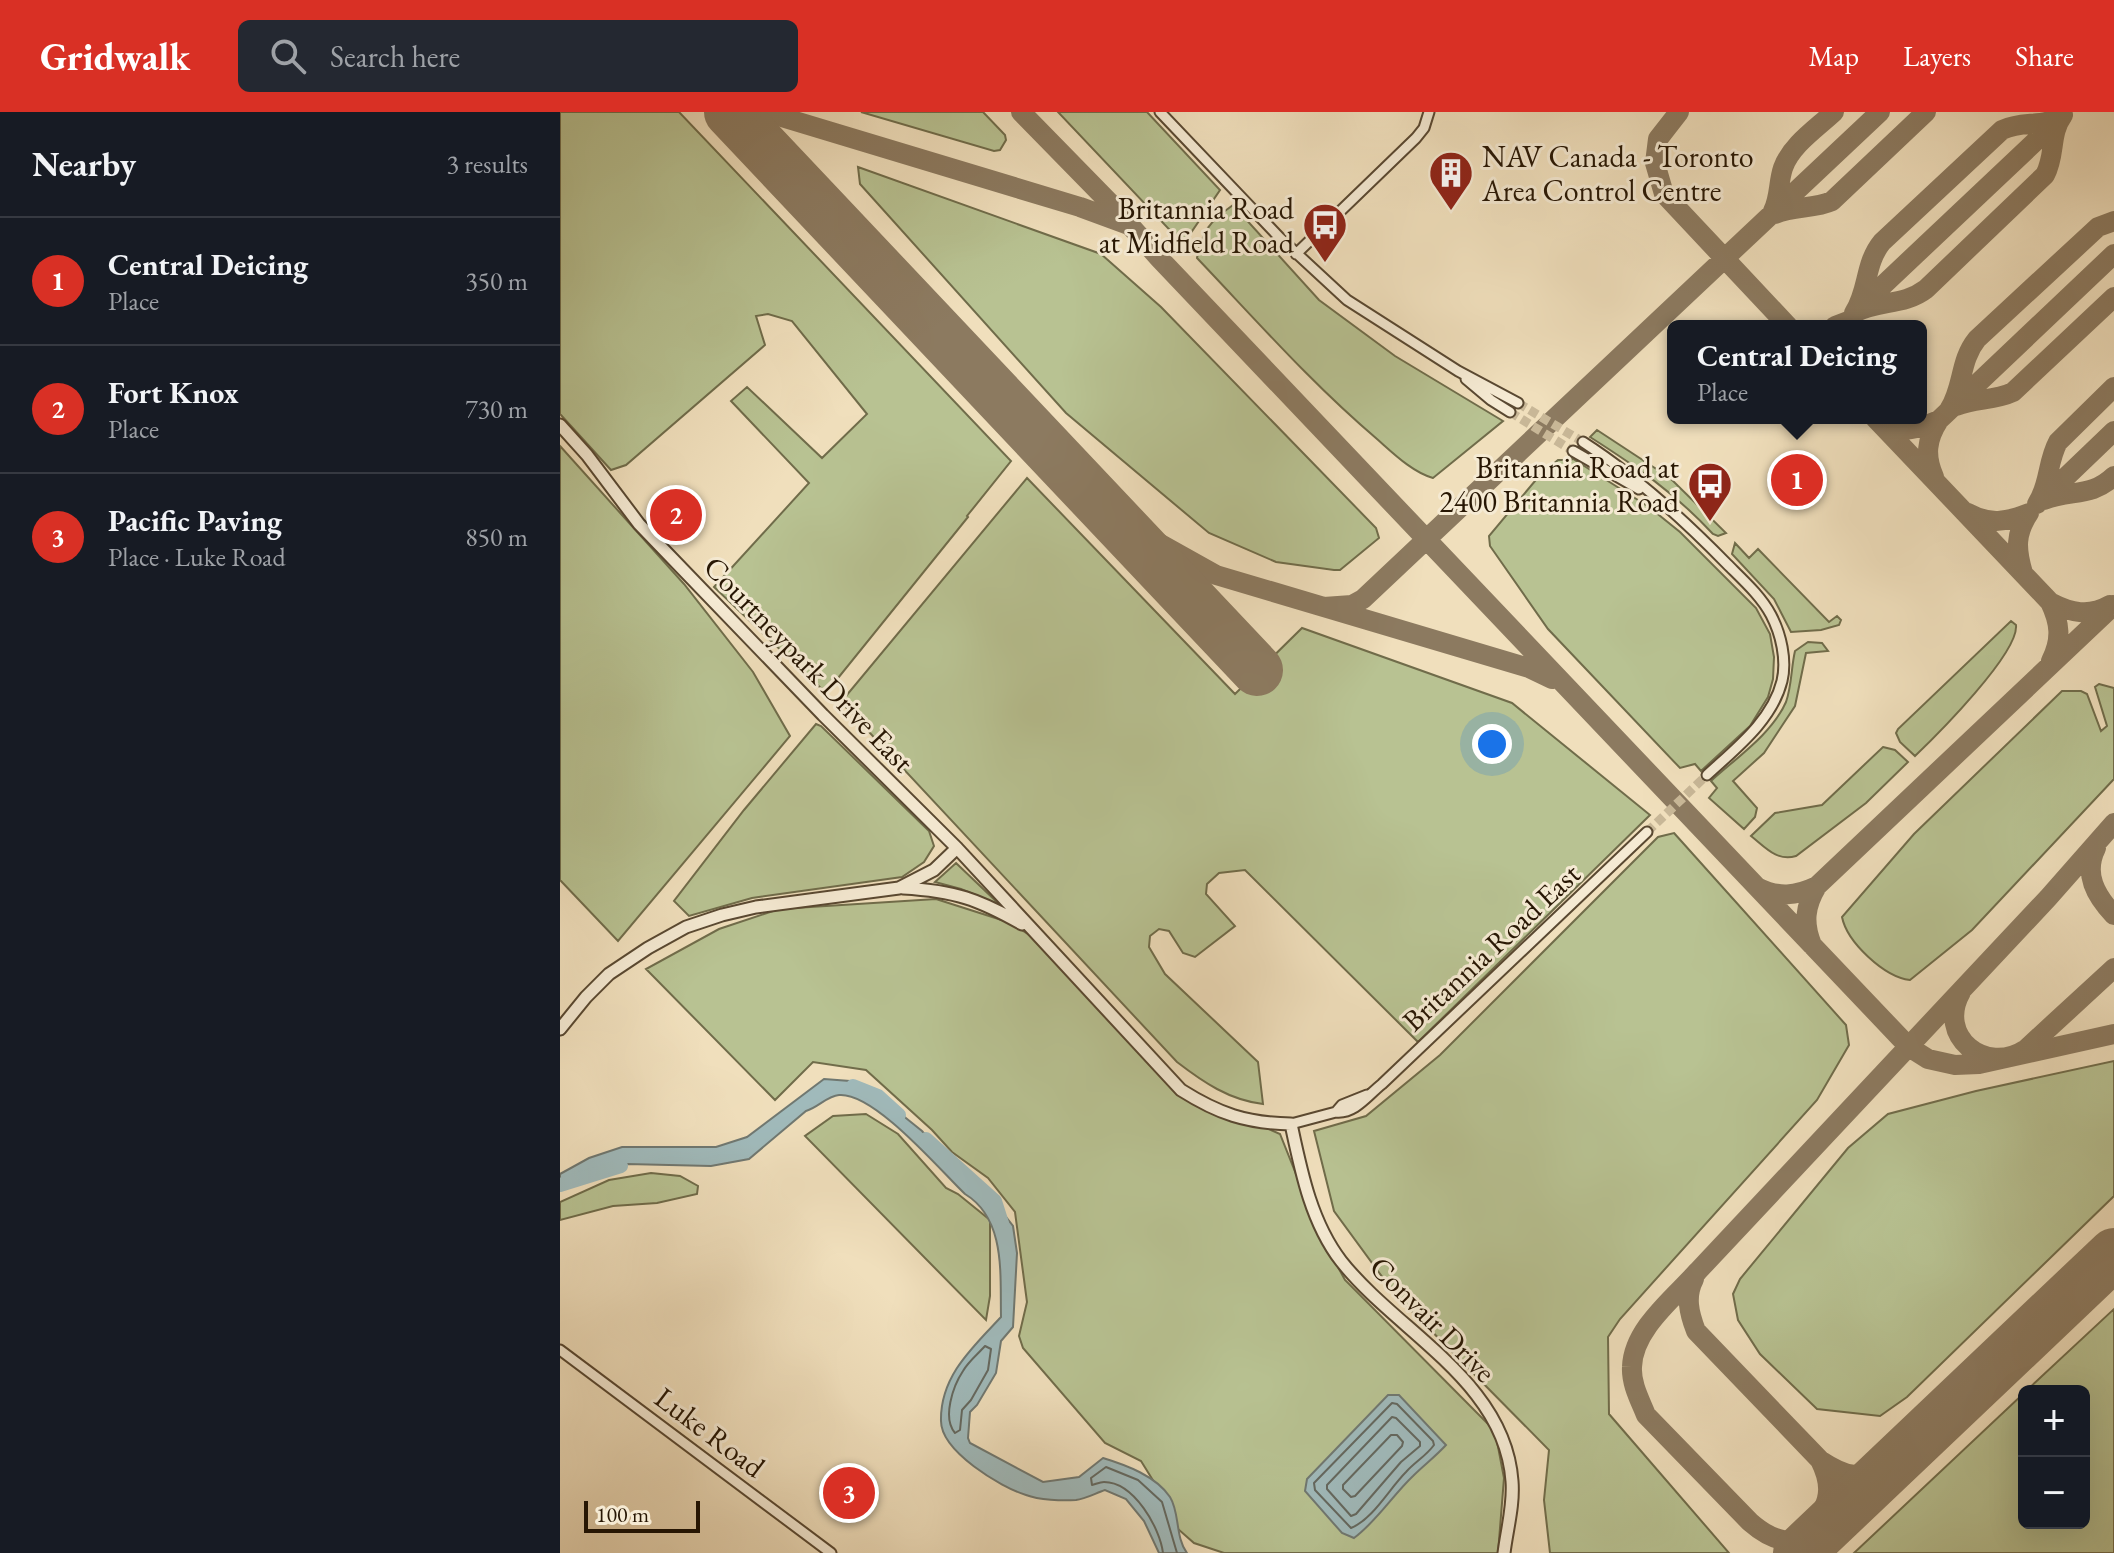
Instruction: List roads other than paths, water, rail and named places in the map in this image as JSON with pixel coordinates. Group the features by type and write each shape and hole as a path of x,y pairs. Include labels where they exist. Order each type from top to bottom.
{"street":[{"path":"1160,112 1296,254 1347,300 1458,371 1518,403"},
{"path":"1296,254 1416,138 1424,128 1429,112"},
{"path":"1458,371 1510,412"},
{"name":"Courtneypark Drive East","path":"560,425 639,524 808,701 957,848 1032,930"},
{"path":"1583,442 1615,462 1652,496"},
{"path":"1573,451 1652,496 1680,516 1753,590 1770,612 1779,633 1784,660 1782,681 1770,709 1752,733 1707,775"},
{"name":"Britannia Road East","path":"1032,930 1181,1090 1207,1107 1233,1117 1291,1124 1336,1112 1342,1105 1367,1095 1382,1084 1647,832"},
{"path":"899,888 934,870 957,848"},
{"path":"560,1029 609,974 648,948 686,927 756,907 899,888 959,894 982,902 1032,930"},
{"name":"Convair Drive","path":"1291,1124 1310,1198 1324,1234 1340,1260 1374,1297 1468,1384 1497,1423 1505,1440 1513,1496 1504,1553"},
{"name":"Luke Road","path":"560,1350 824,1551"}],"water":[{"path":"824,1079 850,1081 891,1106 922,1131 956,1170 988,1194 1013,1226 1017,1253 1013,1327 1001,1341 996,1373 970,1412 970,1443 1043,1482 1079,1477 1103,1458 1140,1472 1157,1483 1170,1497 1187,1553 1159,1553 1144,1521 1126,1499 1105,1490 1076,1500 1031,1497 988,1476 951,1444 941,1421 946,1390 960,1363 1001,1317 998,1249 988,1218 978,1205 906,1134 870,1106 853,1097 831,1097 806,1111 749,1159 711,1166 627,1164 582,1175 560,1187 560,1174 589,1158 622,1147 716,1147 747,1137"},
{"path":"1388,1395 1399,1395 1446,1445 1354,1538 1342,1533 1305,1491 1307,1479"}],"waterway":[{"path":"853,1086 878,1096 899,1115"},
{"path":"926,1139 995,1201 1002,1223"},
{"path":"560,1185 621,1166"}],"tunnel":[{"path":"1518,403 1583,442"},
{"path":"1510,412 1573,451"},
{"path":"1647,832 1707,775"}],"place":[{"name":"NAV Canada - Toronto Area Control Centre","path":"1451,212"},
{"name":"Britannia Road at Midfield Road","path":"1325,264"},
{"name":"Central Deicing","path":"1797,480"},
{"name":"Fort Knox","path":"676,515"},
{"name":"Britannia Road at 2400 Britannia Road","path":"1710,523"},
{"name":"Pacific Paving","path":"849,1493"}]}
